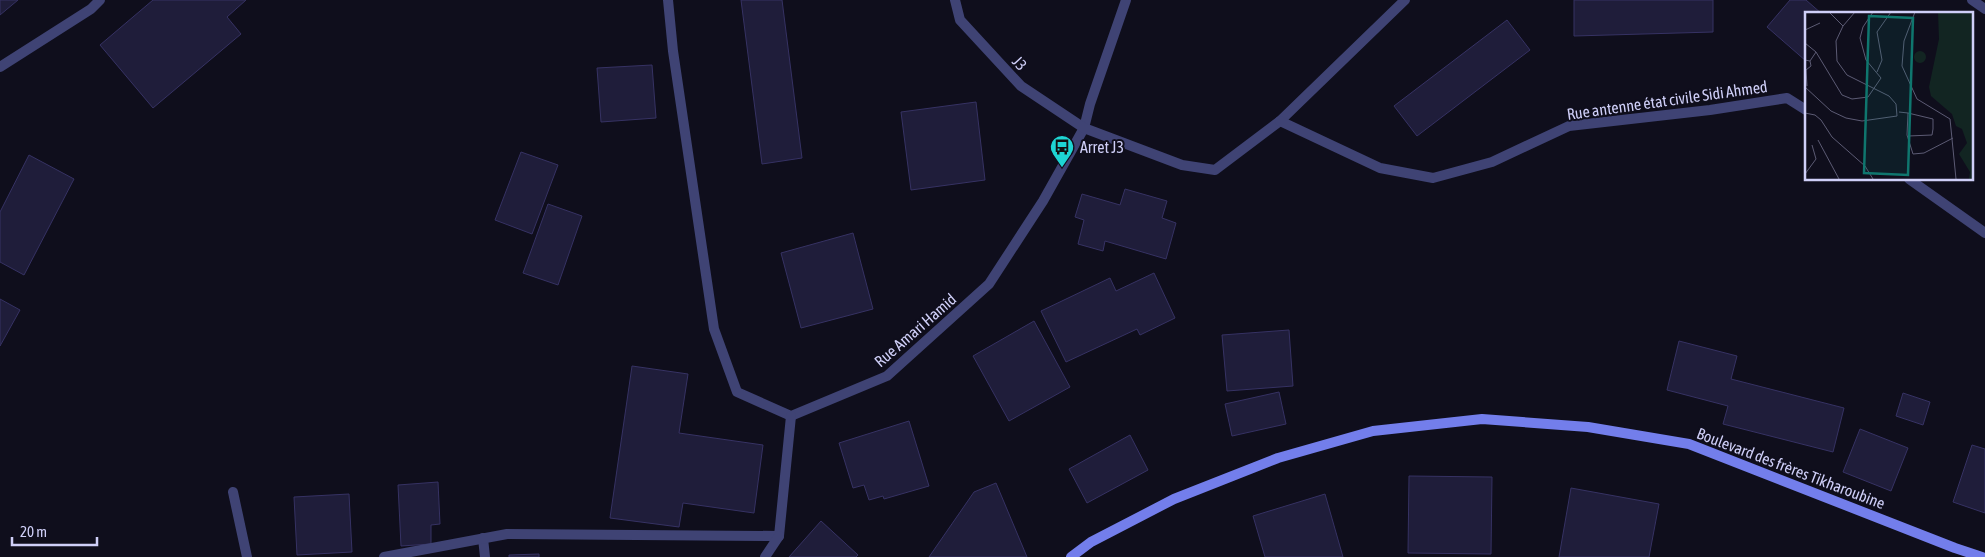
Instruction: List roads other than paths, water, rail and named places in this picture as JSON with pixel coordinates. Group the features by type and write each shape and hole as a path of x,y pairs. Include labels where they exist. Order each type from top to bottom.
{"street":[{"path":"0,67 91,9 100,0"},
{"path":"668,0 673,51 714,329 737,392 791,416 779,536 765,557"},
{"name":"J3","path":"955,0 960,20 1021,86 1084,128 1182,165 1215,170 1280,120 1405,0"},
{"name":"Rue Amari Hamid","path":"791,416 887,376 990,284 1043,201 1084,128 1126,0"},
{"path":"1972,0 1985,9"},
{"name":"Rue antenne état civile Sidi Ahmed","path":"1280,120 1380,168 1433,178 1492,162 1569,126 1710,110 1787,98 1805,109"},
{"path":"1910,180 1985,233"},
{"name":"Boulevard des frères Tikharoubine","path":"1071,557 1091,542 1174,499 1278,458 1373,431 1482,419 1588,428 1689,444 1982,557"},
{"path":"233,492 247,557"},
{"path":"384,557 507,534 779,536"},
{"path":"483,538 485,557"}],"place":[{"name":"Arret J3","path":"1062,168"}]}
